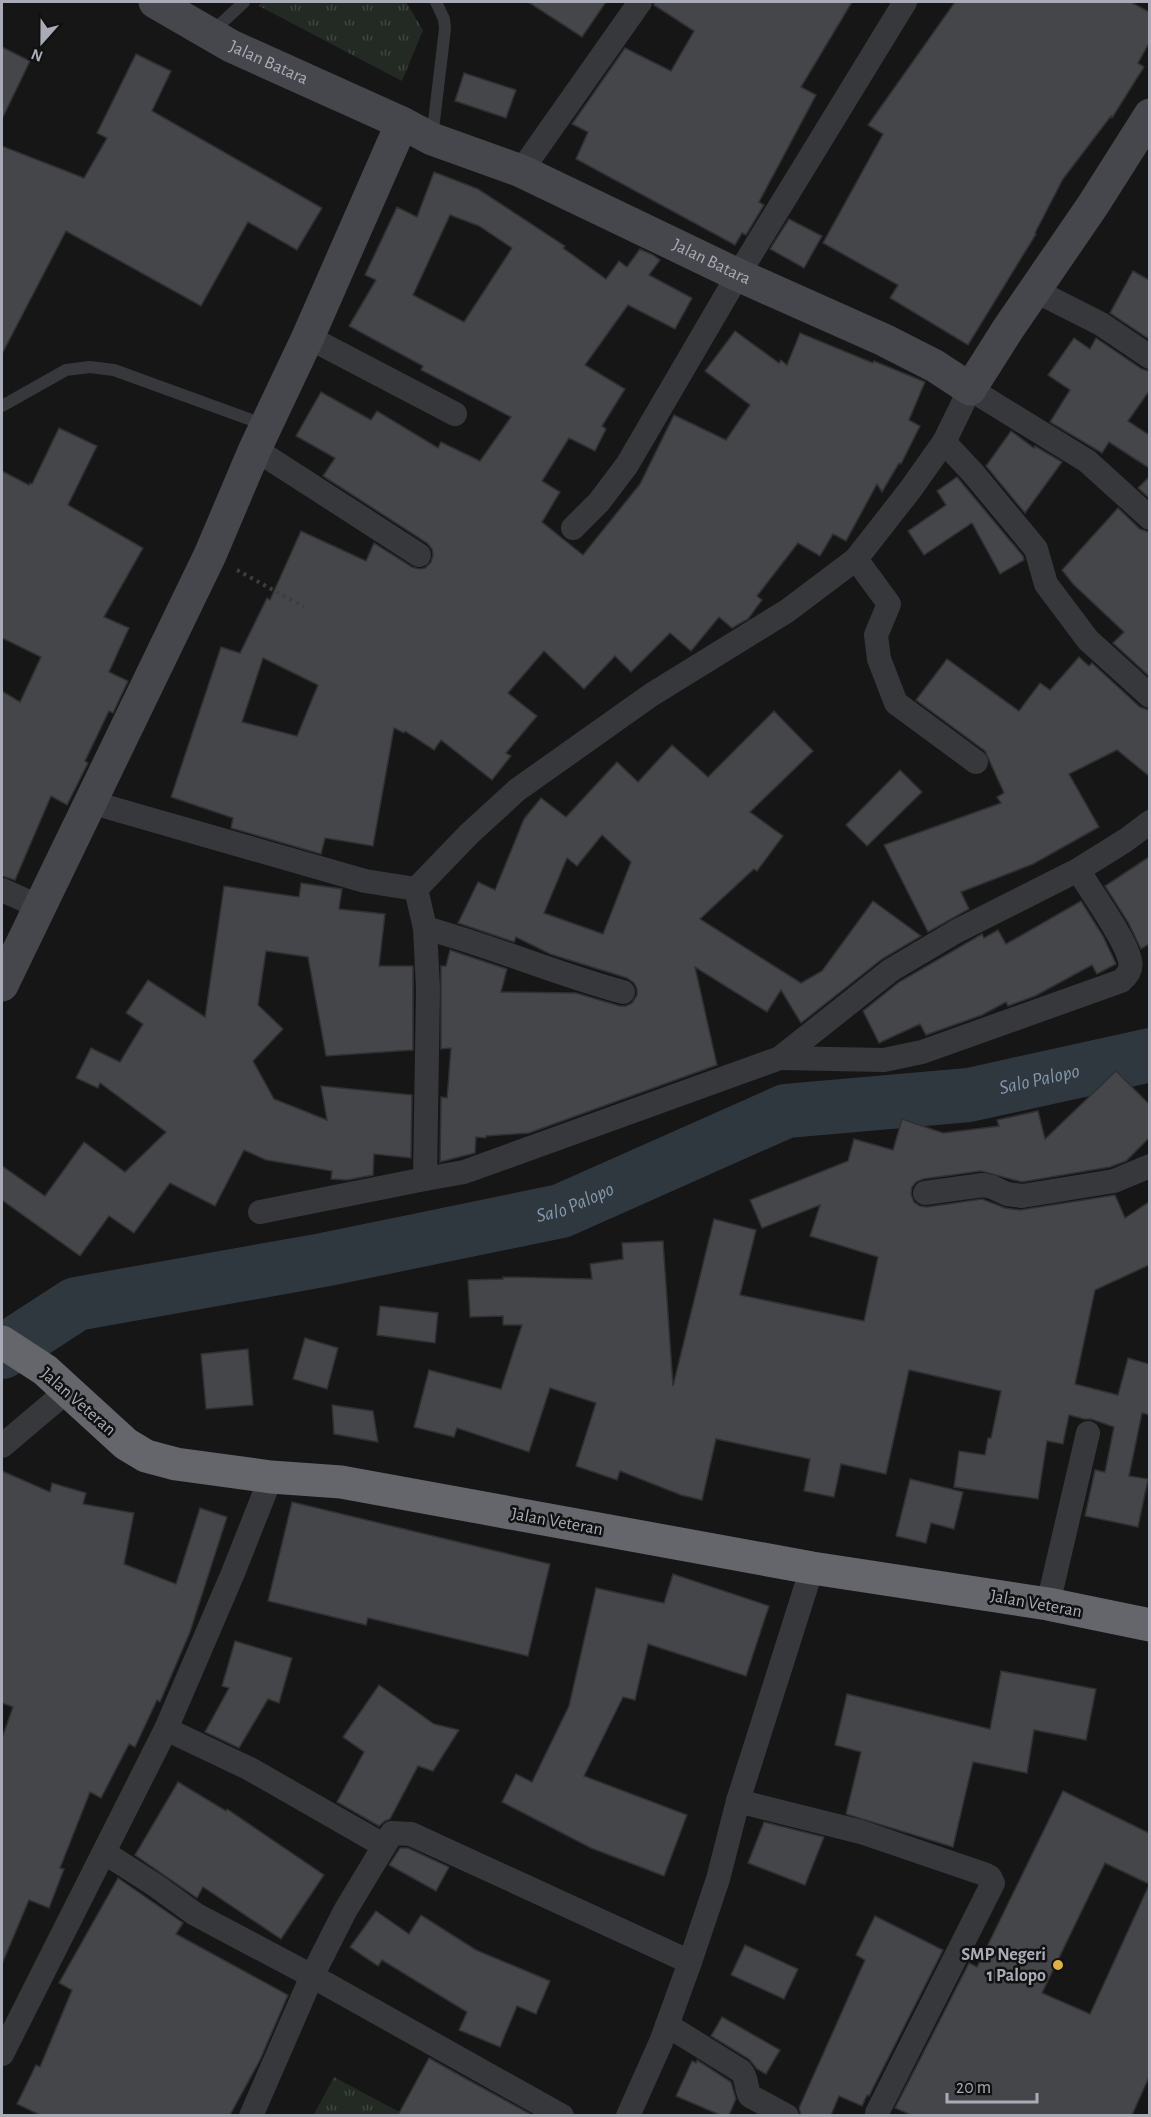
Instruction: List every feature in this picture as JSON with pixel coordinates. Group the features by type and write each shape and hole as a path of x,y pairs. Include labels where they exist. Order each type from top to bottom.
{"highway":[{"name":"Jalan Veteran","path":"2,1342 56,1381 126,1444 146,1456 176,1464 271,1478 341,1482 812,1568 1048,1604 1149,1625"}],"street":[{"name":"Jalan Batara","path":"155,2 240,51 402,123 432,139 521,171 738,275 884,340 935,366 970,389"},
{"path":"521,171 640,2"},
{"path":"573,528 599,502 627,465 738,275 905,2"},
{"path":"416,889 469,834 517,790 651,695 787,611 856,559 944,442 970,389 1034,290 1093,205 1149,115"},
{"path":"2,985 210,555 402,123"},
{"path":"1034,290 1101,324 1149,357"},
{"path":"308,337 455,414"},
{"path":"970,389 1087,461 1149,518"},
{"path":"261,437 419,555"},
{"path":"944,442 981,482 1036,549 1046,584 1088,640 1149,696"},
{"path":"856,559 889,604 876,635 879,659 896,703 976,762"},
{"path":"90,802 365,880 416,889"},
{"path":"260,1212 464,1172 780,1058 891,970 957,931 1078,870 1126,840 1149,822"},
{"path":"780,1058 884,1060 922,1052 1121,981 1127,975 1131,963 1126,948 1078,870"},
{"path":"416,889 425,928 428,1050 425,1179"},
{"path":"2,890 40,907"},
{"path":"425,928 480,943 576,979 623,992"},
{"path":"925,1193 983,1185 1007,1194 1022,1196 1114,1181 1149,1166"},
{"path":"2,1446 56,1381"},
{"path":"1048,1604 1088,1433"},
{"path":"2,2054 105,1853 165,1729 233,1573 271,1478"},
{"path":"628,2115 667,2025 718,1879 738,1801 812,1568"},
{"path":"165,1729 250,1769 383,1845"},
{"path":"738,1801 861,1832 984,1874 990,1877 993,1883 879,2115"},
{"path":"251,2115 312,1976 345,1911 392,1833 411,1834 690,1962"},
{"path":"105,1853 195,1914 312,1976 562,2115"},
{"path":"667,2025 741,2071 746,2076 747,2091 750,2096 787,2115"}],"lane":[{"path":"211,33 244,2"},
{"path":"432,139 445,29 444,19 436,2"},
{"path":"2,406 66,370 90,367 114,370 261,437"}],"path":[{"path":"210,555 304,607"}],"green space":[{"path":"262,2 406,2 423,30 402,81 259,6"},
{"path":"334,2077 405,2115 313,2116"}],"building":[{"path":"528,2 606,2 582,37"},
{"path":"654,2 852,2 801,87 816,95 759,202 764,205 746,235 742,233 735,245 576,159 588,132 572,124 625,48 671,71 694,31 654,5"},
{"path":"955,2 1131,2 1149,12 1149,43 1138,63 1144,67 1112,118 1111,116 1063,179 1036,234 968,345 890,298 898,285 823,243 883,134 868,125"},
{"path":"2,47 30,61 2,119"},
{"path":"136,54 171,71 152,111 322,208 297,250 248,222 201,306 66,231 2,354 2,146 84,178 107,138 97,133"},
{"path":"464,73 516,90 506,118 455,101"},
{"path":"434,172 478,189 565,246 563,248 606,279 619,261 627,267 640,249 653,255 660,260 649,275 692,298 675,329 628,305 585,365 625,389 602,426 606,429 595,451 569,438 542,481 560,492 542,522 583,555 640,484 674,415 726,440 750,405 705,371 735,331 779,363 781,360 787,365 800,333 925,382 909,420 920,426 901,464 899,463 882,492 877,484 846,541 833,534 820,556 798,543 757,596 762,600 748,619 732,628 719,617 691,651 670,633 631,672 615,656 584,689 544,651 508,693 537,716 506,753 511,756 492,780 441,740 434,750 405,731 404,733 394,728 373,846 325,838 321,854 231,828 233,818 171,797 221,647 240,653 267,598 270,600 301,531 366,561 374,543 412,567 425,568 431,562 432,549 427,543 323,476 335,458 296,436 321,392 371,420 377,411 438,448 441,442 480,461 511,417 421,370 423,366 349,326 376,280 365,275 397,207 417,217","holes":["450,215 479,226 512,248 464,322 413,295","263,658 318,685 297,736 242,722"]},
{"path":"789,219 822,236 804,268 770,249"},
{"path":"1133,271 1149,280 1149,339 1110,313"},
{"path":"1074,338 1090,349 1096,338 1142,369 1149,371 1149,391 1128,421 1149,435 1149,468 1109,442 1102,453 1050,422 1070,390 1048,375"},
{"path":"59,428 97,446 68,505 143,548 104,617 129,628 109,672 128,681 113,713 109,711 85,761 88,763 67,805 51,796 15,880 2,876 2,691 20,702 41,657 2,638 2,471 29,485 32,484"},
{"path":"1011,431 1034,448 1035,446 1062,462 1025,513 986,466"},
{"path":"957,477 1024,560 1000,574 972,523 924,555 908,531 946,505 937,491"},
{"path":"1149,477 1149,498 1138,488"},
{"path":"1118,508 1140,529 1149,532 1149,676 1113,643 1124,632 1073,584 1062,570"},
{"path":"1079,657 1089,666 1092,663 1140,707 1149,710 1149,776 1117,750 1069,774 1099,827 1033,864 961,892 969,909 928,932 884,845 1001,803 997,797 1004,793 985,751 916,700 947,659 1019,711 1040,683 1050,690"},
{"path":"774,711 813,751 750,812 783,836 757,871 754,869 700,919 801,983 822,971 873,901 921,936 882,959 801,1023 781,990 767,1012 695,967 717,1065 529,1133 476,1137 475,1153 440,1162 441,1097 447,1098 451,1048 441,1049 441,966 446,966 450,950 507,969 501,992 576,993 620,1006 632,1003 637,995 634,983 627,978 550,954 516,937 514,942 458,923 478,882 495,890 524,819 541,798 566,817 617,762 638,782 672,745 708,777","holes":["602,835 631,862 603,934 544,913 567,858 577,866"]},
{"path":"900,770 922,792 867,846 846,825"},
{"path":"1149,857 1149,944 1141,949 1128,922 1105,886"},
{"path":"301,883 342,889 339,909 385,914 379,966 413,966 413,1050 326,1056 308,957 266,951 258,1005 283,1029 253,1061 274,1099 327,1120 321,1086 412,1095 411,1158 374,1154 373,1175 347,1180 331,1179 332,1171 266,1160 244,1150 215,1206 170,1183 134,1233 109,1216 80,1256 2,1200 2,1166 45,1196 84,1142 125,1172 166,1132 100,1083 98,1088 76,1078 91,1048 120,1062 143,1024 126,1013 148,980 205,1017 224,886 299,897"},
{"path":"1081,901 1103,936 1116,964 1097,974 1092,965 1035,996 1008,1006 1006,1002 982,1015 926,1035 920,1024 879,1043 863,1011 899,982 982,934 984,938 998,930 1006,944"},
{"path":"1116,1071 1149,1104 1149,1138 1126,1161 1110,1167 1022,1182 981,1171 923,1179 912,1187 911,1194 914,1202 920,1206 982,1199 1005,1208 1020,1210 1115,1195 1125,1218 1149,1202 1149,1265 1095,1290 1075,1384 1118,1395 1128,1358 1149,1364 1149,1415 1142,1413 1129,1476 1148,1479 1138,1527 1085,1516 1095,1470 1105,1472 1114,1427 1091,1419 1069,1415 1063,1444 1047,1441 1038,1499 954,1487 959,1451 985,1455 1001,1391 909,1370 886,1474 841,1464 834,1497 804,1491 810,1459 716,1439 702,1500 681,1495 620,1471 617,1480 576,1466 596,1403 550,1388 529,1452 457,1428 454,1437 414,1427 429,1370 501,1389 522,1325 503,1325 503,1316 470,1317 468,1280 503,1279 503,1277 592,1279 590,1264 623,1259 622,1243 663,1241 673,1386 714,1219 756,1230 740,1295 864,1321 878,1257 810,1236 820,1205 762,1228 750,1200 848,1161 854,1139 893,1150 902,1119 943,1133 999,1126 997,1120 1038,1111 1045,1139"},
{"path":"380,1306 438,1313 435,1343 377,1335"},
{"path":"305,1338 338,1348 327,1389 293,1379"},
{"path":"248,1349 253,1405 206,1409 201,1354"},
{"path":"332,1405 373,1411 378,1442 334,1434"},
{"path":"2,1471 50,1492 52,1483 86,1493 83,1504 134,1513 124,1564 176,1584 200,1508 227,1517 190,1632 160,1702 157,1700 135,1747 129,1744 101,1798 90,1792 60,1868 64,1869 49,1908 29,1900 2,1964 2,1738 13,1707 2,1703"},
{"path":"910,1479 963,1492 954,1529 931,1523 926,1543 896,1536"},
{"path":"292,1502 550,1564 528,1656 368,1618 366,1625 268,1601"},
{"path":"673,1574 769,1606 746,1676 648,1644 635,1700 623,1697 584,1776 687,1815 664,1876 591,1848 502,1802 516,1774 532,1782 569,1706 596,1588 664,1603"},
{"path":"235,1641 292,1658 279,1703 268,1699 239,1748 205,1732 229,1688 222,1686"},
{"path":"1001,1671 1096,1689 1086,1740 1034,1730 1027,1773 973,1762 953,1847 846,1814 861,1752 835,1745 847,1694 990,1729"},
{"path":"379,1685 434,1724 459,1730 433,1771 418,1766 390,1819 379,1826 337,1802 364,1752 343,1737"},
{"path":"178,1782 226,1811 227,1809 324,1875 281,1939 203,1887 197,1898 135,1855"},
{"name":"SMP Negeri 1 Palopo","path":"1063,1791 1149,1833 1149,1884 1105,1863 1042,1993 1090,2014 1149,1885 1149,2077 1132,2115 911,2115 895,2108 969,1963 977,1967"},
{"path":"764,1822 824,1837 805,1885 748,1863"},
{"path":"400,1848 408,1848 449,1867 436,1891 389,1865"},
{"path":"118,1878 183,1923 176,1934 288,1995 260,2060 230,2115 40,2115 17,2104 36,2065 40,2067 72,1990 59,1983"},
{"path":"376,1911 409,1934 421,1915 476,1950 550,1981 536,2014 517,2006 500,2047 459,2030 467,2012 382,1960 378,1966 350,1947"},
{"path":"875,1916 943,1950 862,2106 839,2096 831,2115 801,2115 799,2108 865,1960 856,1955"},
{"path":"745,1945 798,1969 784,1999 731,1975"},
{"path":"722,2017 780,2050 766,2074 757,2069 749,2059 711,2036"},
{"path":"429,2058 461,2076 532,2115 398,2115"},
{"path":"697,2060 731,2082 736,2099 729,2115 720,2115 676,2096 692,2061 696,2063"}],"waterway":[{"name":"Salo Palopo","path":"2,1352 76,1304 323,1260 561,1211 786,1111 969,1095 1150,1055"}],"place":[{"name":"SMP Negeri 1 Palopo","path":"1058,1965"}]}
